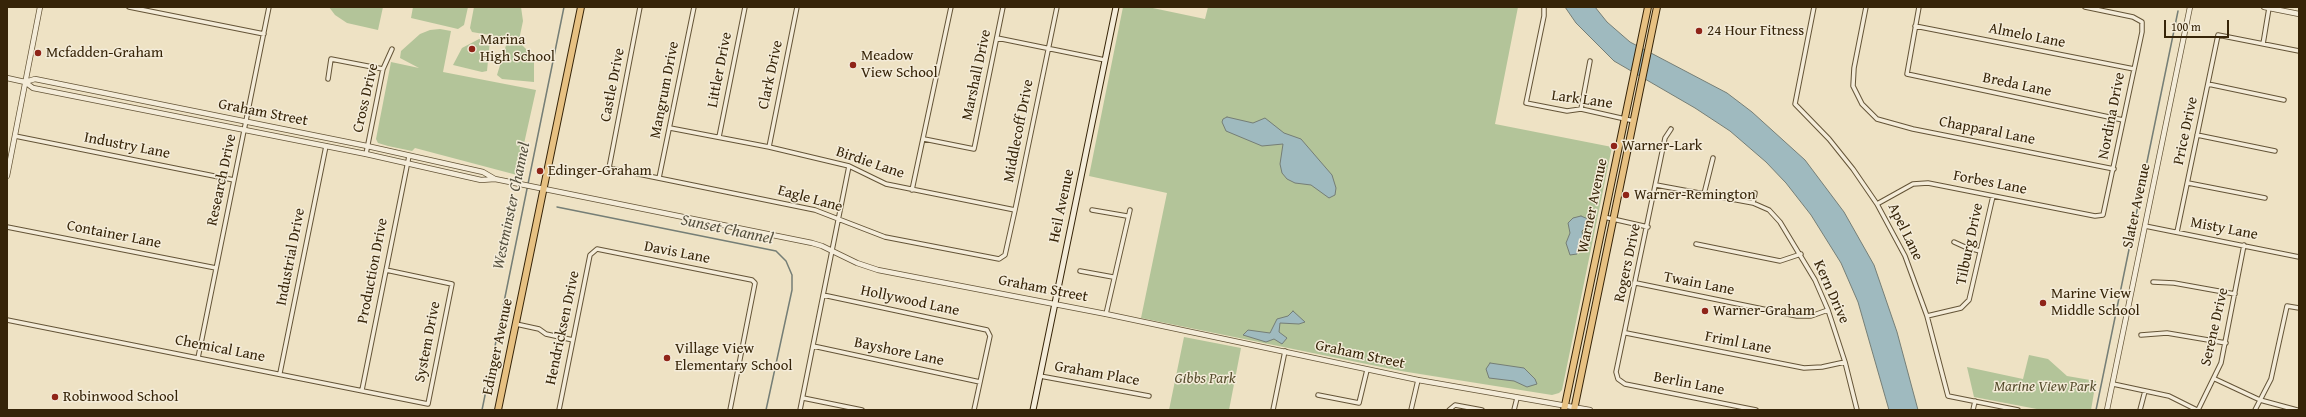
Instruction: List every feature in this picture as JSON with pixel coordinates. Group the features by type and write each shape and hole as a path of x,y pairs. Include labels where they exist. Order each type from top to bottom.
{"main road":[{"name":"Edinger Avenue","path":"498,410 581,7"},
{"name":"Heil Avenue","path":"1033,410 1116,7"},
{"name":"Warner Avenue","path":"1564,407 1648,7"},
{"name":"Warner Avenue","path":"1575,408 1615,220 1657,7"},
{"path":"1644,28 1647,28 1648,32 1647,42 1649,52"}],"street":[{"path":"7,176 40,7"},
{"path":"128,7 264,34"},
{"name":"Research Drive","path":"198,358 269,7"},
{"name":"Castle Drive","path":"609,168 640,7"},
{"name":"Mangrum Drive","path":"659,178 694,7"},
{"name":"Littler Drive","path":"719,138 745,7"},
{"name":"Clark Drive","path":"769,148 798,7"},
{"path":"912,190 951,7"},
{"name":"Marshall Drive","path":"924,139 974,149 1004,7"},
{"name":"Middlecoff Drive","path":"1002,258 1015,210 1056,7"},
{"name":"Lark Lane","path":"1544,7 1544,16 1526,103 1567,111 1581,109 1634,121"},
{"name":"Apel Lane","path":"1814,7 1795,104 1829,139 1877,204 1905,256 1928,316 1948,396 1975,401"},
{"name":"Chapparal Lane","path":"1866,7 1854,68 1853,86 1862,104 1877,118 1913,128 2114,169"},
{"path":"1915,26 1919,7"},
{"name":"Nordina Drive","path":"2085,7 2133,16 2142,22 2142,32 2103,215"},
{"name":"Slater Avenue","path":"2107,410 2190,7"},
{"path":"2299,14 2266,8 2262,44 2299,51"},
{"name":"Almelo Lane","path":"1915,26 2134,70"},
{"name":"Breda Lane","path":"1915,26 1907,74 2123,120"},
{"name":"Price Drive","path":"2177,232 2218,35 2262,44"},
{"path":"997,38 1105,60"},
{"name":"Cross Drive","path":"366,154 383,69 392,49"},
{"path":"328,78 331,59 383,69"},
{"path":"1581,109 1590,62"},
{"name":"Graham Street","path":"7,78 25,82 33,88 366,154 481,180 495,179 812,243 857,264 878,270 1106,314 1285,351 1367,370 1564,407 1590,410"},
{"name":"Graham Street","path":"25,82 35,79 368,146 483,172 495,179"},
{"path":"2208,84 2284,100"},
{"path":"136,108 138,100"},
{"name":"Birdie Lane","path":"670,128 849,166 886,184 1015,210"},
{"name":"Rogers Drive","path":"1618,379 1616,372 1626,333 1665,138 1671,129"},
{"path":"2197,135 2275,151"},
{"name":"Industry Lane","path":"15,136 234,180"},
{"name":"Industrial Drive","path":"280,373 326,146"},
{"name":"Production Drive","path":"362,390 406,163 409,156"},
{"path":"1704,194 1713,158"},
{"path":"800,410 849,166"},
{"name":"Eagle Lane","path":"609,168 815,210 885,237 1002,258"},
{"name":"Forbes Lane","path":"1877,204 1913,184 1928,183 2095,216 2103,215"},
{"path":"2188,183 2265,198"},
{"name":"Kern Drive","path":"1656,185 1753,203 1769,210 1801,254 1828,310 1845,362 1857,410"},
{"path":"1753,203 1755,193"},
{"name":"Tilburg Drive","path":"1928,316 1961,308 1969,300 1993,196"},
{"path":"1092,210 1127,216"},
{"path":"1106,314 1127,216 1130,210"},
{"path":"1604,217 1648,227"},
{"name":"Misty Lane","path":"2145,226 2299,257"},
{"name":"Container Lane","path":"7,227 216,268"},
{"path":"1954,242 1980,251"},
{"path":"1696,244 1780,261 1801,254"},
{"name":"Serene Drive","path":"2197,410 2215,379 2226,343 2244,245"},
{"name":"Davis Lane","path":"593,251 597,250 752,280 755,283 730,410"},
{"name":"Hendricksen Drive","path":"559,410 593,251"},
{"name":"System Drive","path":"386,270 452,284 428,404"},
{"path":"1080,271 1114,277"},
{"path":"2153,282 2174,283 2235,294"},
{"name":"Twain Lane","path":"1636,283 1797,316 1811,316 1828,310"},
{"name":"Hollywood Lane","path":"823,295 986,330 990,333 980,382"},
{"path":"2255,410 2271,379 2287,306 2299,308"},
{"name":"Chemical Lane","path":"7,320 280,373 428,404"},
{"path":"516,324 573,340"},
{"name":"Friml Lane","path":"1626,333 1804,368 1822,367 1845,362"},
{"path":"2141,335 2167,333 2226,343"},
{"name":"Bayshore Lane","path":"813,346 980,382"},
{"path":"1273,410 1285,351"},
{"path":"1318,394 1359,403 1367,370"},
{"name":"Graham Place","path":"1040,376 1149,396"},
{"name":"Berlin Lane","path":"1618,379 1625,384 1737,408 1756,410"},
{"path":"2215,379 2260,400 2297,410"},
{"path":"1412,410 1418,380"},
{"path":"974,410 980,382"},
{"path":"2113,384 2169,396 2197,410"},
{"path":"2140,410 2145,391"},
{"path":"803,398 862,410"},
{"path":"1514,410 1517,398"},
{"path":"1973,410 1975,401 2018,410"},
{"path":"1450,408 1455,405 1482,410"}],"green space":[{"path":"329,7 383,7 378,30 347,23 335,15"},
{"path":"413,7 468,7 464,25 458,29 411,18"},
{"path":"474,7 521,7 523,21 519,40 472,32 470,28"},
{"path":"1123,7 1148,7 1205,19 1208,7 1518,7 1495,124 1612,147 1562,390 1559,393 1552,395 1401,371 1141,318 1167,193 1089,176"},
{"path":"440,29 451,31 443,72 536,90 517,175 415,148 412,151 378,143 376,139 391,62 419,68 400,58 401,51 420,34 430,30"},
{"path":"479,39 490,40 487,71 482,72 453,65 462,48"},
{"path":"507,42 522,45 530,53 534,62 534,82 502,79 497,75"},
{"name":"Gibbs Park","path":"1184,337 1241,348 1229,410 1169,410"},
{"name":"Marine View Park","path":"2029,355 2048,359 2067,376 2096,381 2091,410 2042,410 1974,397 1967,367 2023,379"}],"water":[{"path":"1565,7 1595,7 1607,22 1630,42 1727,93 1752,112 1805,160 1844,212 1874,265 1897,332 1918,410 1889,410 1858,302 1841,263 1811,215 1786,183 1766,162 1730,131 1695,108 1614,61 1576,23"},
{"path":"1227,117 1253,123 1265,118 1284,133 1301,139 1332,175 1336,188 1335,195 1329,198 1311,185 1295,183 1287,179 1282,173 1280,164 1283,144 1262,146 1226,131 1222,122 1223,119"},
{"path":"1581,216 1588,219 1588,225 1582,231 1583,240 1579,251 1577,254 1570,255 1566,243 1570,233 1568,223 1573,218"},
{"path":"1293,311 1305,322 1299,324 1280,323 1279,332 1287,338 1282,344 1274,339 1266,342 1243,335 1248,330 1270,333 1277,319 1288,316"},
{"path":"1490,363 1524,368 1535,379 1537,384 1527,387 1514,381 1489,378 1486,369"}],"waterway":[{"name":"Westminster Channel","path":"482,410 564,7"},
{"path":"2096,410 2178,11"},
{"name":"Sunset Channel","path":"557,207 776,251 786,261 792,275 792,290 766,410"}],"place":[{"name":"24 Hour Fitness","path":"1699,31"},
{"name":"Marina High School","path":"472,49"},
{"name":"Mcfadden-Graham","path":"38,53"},
{"name":"Meadow View School","path":"853,65"},
{"name":"Warner-Lark","path":"1614,146"},
{"name":"Edinger-Graham","path":"540,171"},
{"name":"Warner-Remington","path":"1626,195"},
{"name":"Marine View Middle School","path":"2043,303"},
{"name":"Warner-Graham","path":"1705,311"},
{"name":"Village View Elementary School","path":"667,358"},
{"name":"Robinwood School","path":"55,397"}]}
